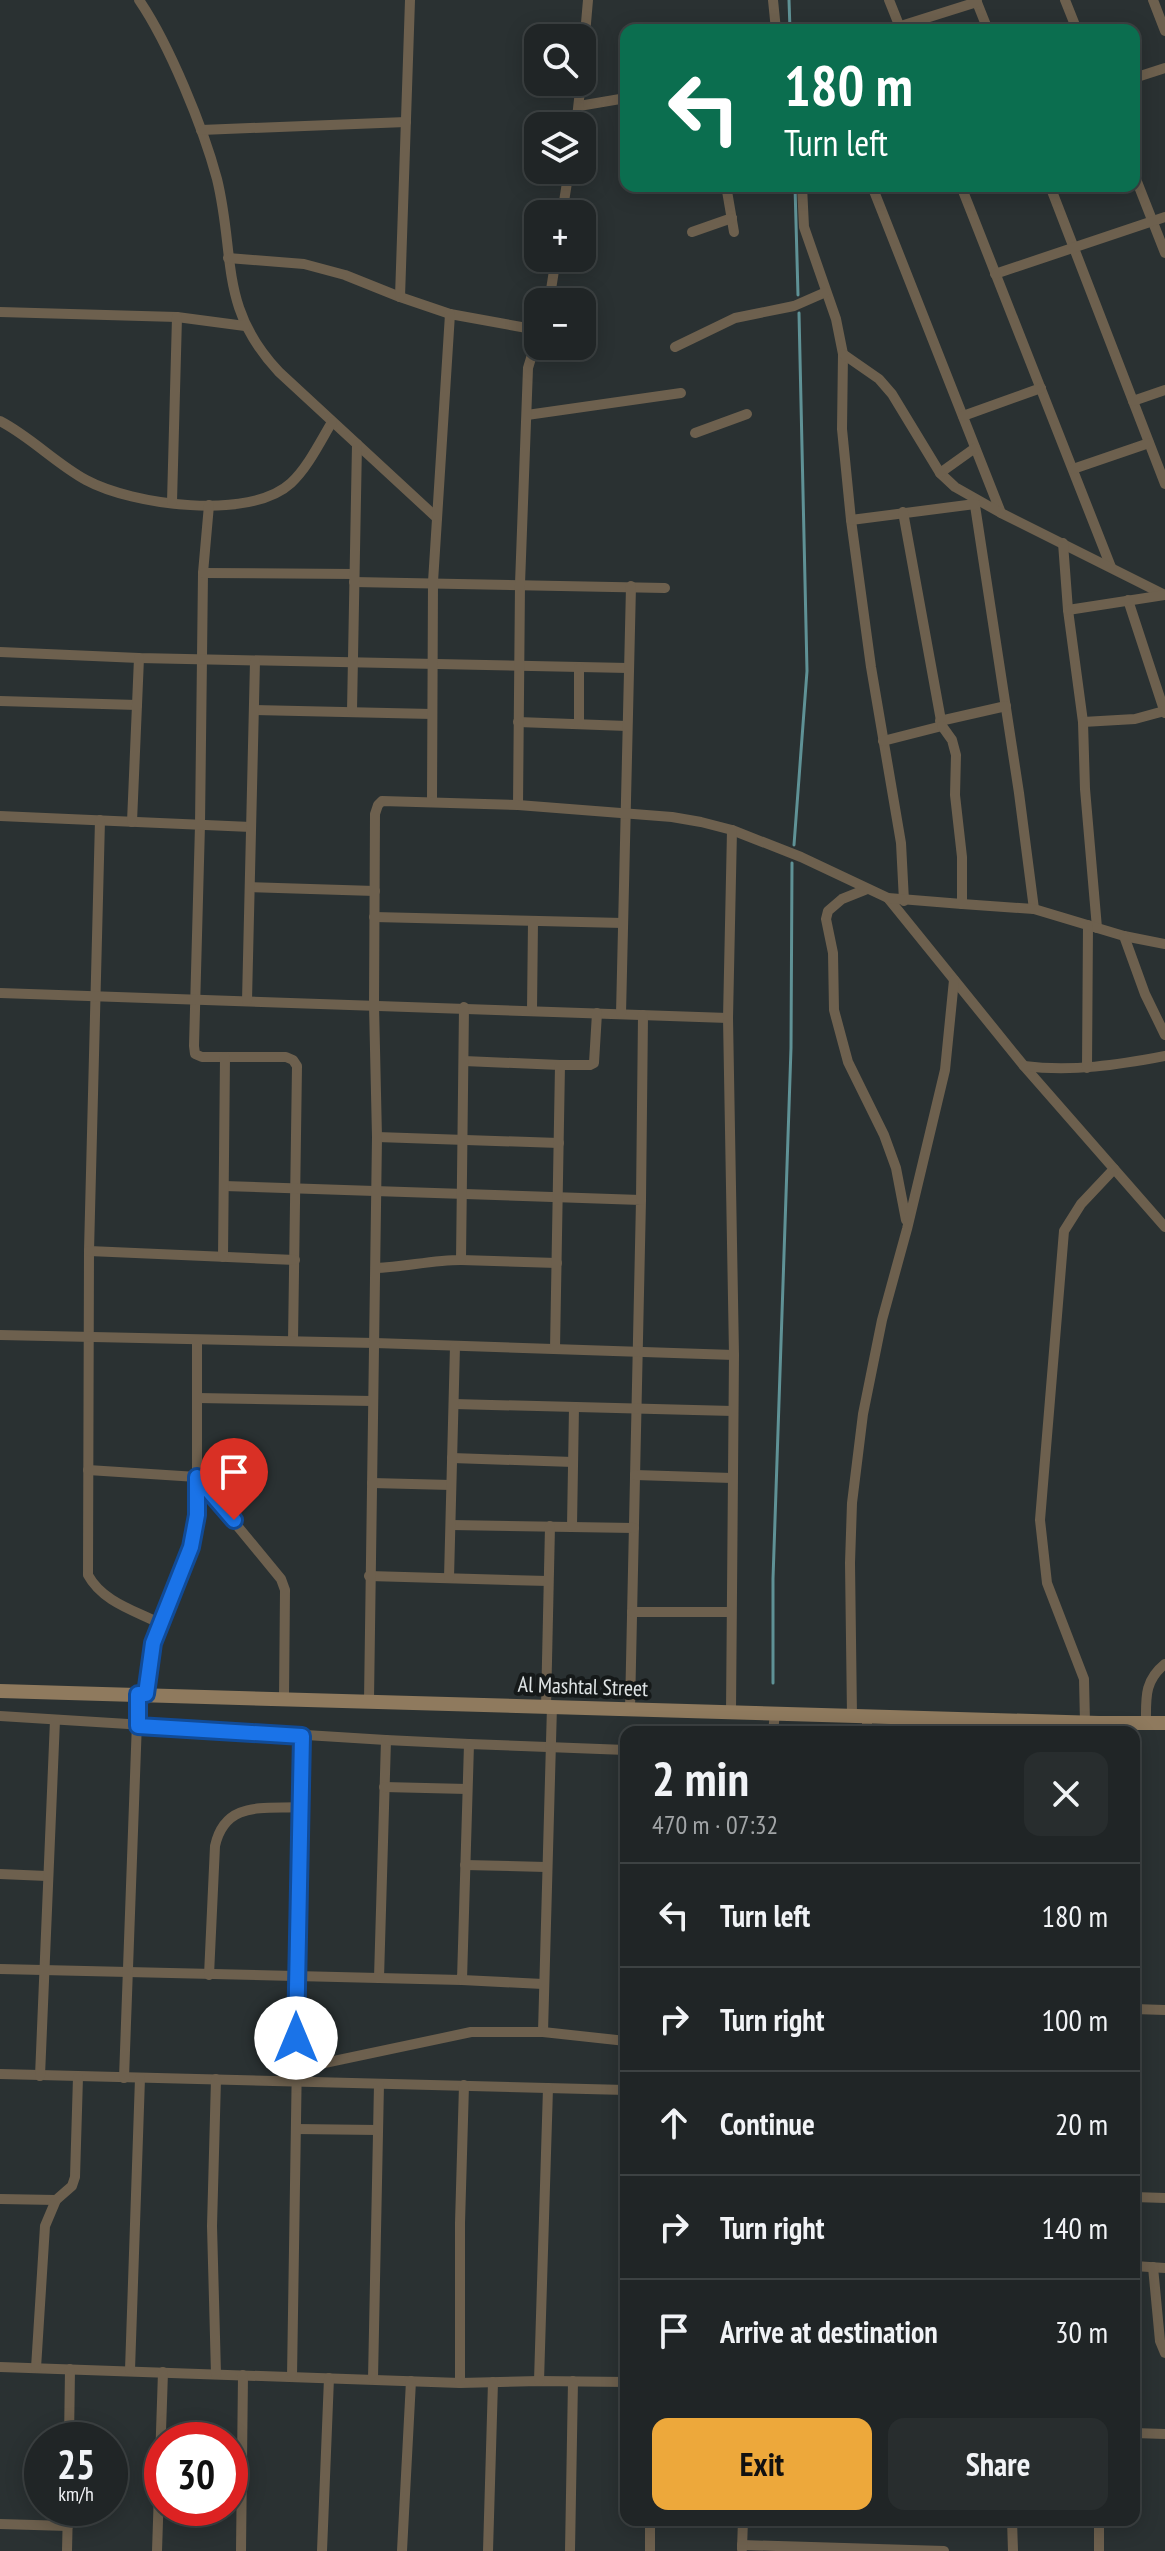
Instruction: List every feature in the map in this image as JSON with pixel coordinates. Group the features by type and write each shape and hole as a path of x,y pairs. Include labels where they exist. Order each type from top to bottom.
{"street":[{"path":"139,0 168,53 201,130 222,205 228,258 238,310 245,326 266,358 437,518"},
{"path":"400,297 410,0"},
{"path":"586,24 588,0"},
{"path":"773,0 775,24"},
{"path":"889,0 895,24"},
{"path":"1065,0 1075,24"},
{"path":"1153,0 1165,31"},
{"path":"910,24 976,1 986,24"},
{"path":"1140,76 1165,68"},
{"path":"578,112 580,96"},
{"path":"579,106 620,99"},
{"path":"201,130 406,122"},
{"path":"1140,190 1165,253"},
{"path":"727,192 734,232"},
{"path":"802,192 804,227 836,319 843,354 842,429 851,520 901,843 904,901"},
{"path":"874,192 1001,513"},
{"path":"963,192 1111,568"},
{"path":"1052,192 1165,484"},
{"path":"995,274 1165,217"},
{"path":"692,232 732,218"},
{"path":"228,258 304,264 345,275 450,314 524,329"},
{"path":"675,347 735,318 794,306 826,292"},
{"path":"0,312 177,317 245,326"},
{"path":"432,801 433,582 450,314"},
{"path":"172,502 177,317"},
{"path":"843,354 879,379 892,394 940,473 974,501 1165,595"},
{"path":"518,805 520,584 530,360"},
{"path":"963,416 1041,388"},
{"path":"1133,401 1165,390"},
{"path":"527,415 681,393"},
{"path":"695,433 747,414"},
{"path":"0,421 89,481 129,495 209,505 236,505 279,492 292,482 305,465 332,422"},
{"path":"1073,469 1149,443"},
{"path":"352,711 357,444"},
{"path":"940,473 975,448"},
{"path":"851,520 974,501"},
{"path":"974,501 1034,909"},
{"path":"209,505 203,573 195,1054 202,1057 286,1057 297,1066 293,1341"},
{"path":"903,512 941,724 952,740 956,755 955,795 962,857 962,904"},
{"path":"1063,543 1068,610 1083,722 1092,927 1087,1068"},
{"path":"203,573 665,588"},
{"path":"621,1014 631,586"},
{"path":"1068,610 1165,595"},
{"path":"1083,722 1135,719 1165,712 1128,600"},
{"path":"0,652 255,661 628,668"},
{"path":"132,822 139,658"},
{"path":"247,1001 255,661"},
{"path":"579,668 579,724"},
{"path":"0,701 137,705"},
{"path":"883,741 1006,706"},
{"path":"254,710 432,714"},
{"path":"518,722 627,726"},
{"path":"369,1700 377,1137 375,814 382,801 518,805 672,817 732,830 801,857 888,898 1034,909 1124,936 1165,944"},
{"path":"0,816 251,827"},
{"path":"100,820 89,1251 88,1575 94,1587 108,1597 159,1623"},
{"path":"731,1712 734,1355 728,1018 732,830"},
{"path":"250,887 375,891"},
{"path":"867,889 842,899 828,911 826,919 833,953 834,1010 848,1062 884,1135 896,1168 907,1229"},
{"path":"888,898 1024,1066 1165,1227"},
{"path":"374,917 623,923"},
{"path":"532,1010 533,921"},
{"path":"1124,936 1145,994 1165,1035"},
{"path":"862,1722 850,1563 852,1503 863,1414 882,1320 945,1070 954,980"},
{"path":"0,993 728,1018"},
{"path":"461,1260 464,1007"},
{"path":"464,1061 590,1065 594,1063 597,1013"},
{"path":"630,1709 643,1015"},
{"path":"1024,1066 1087,1068 1165,1056"},
{"path":"223,1257 225,1057"},
{"path":"555,1349 560,1065"},
{"path":"377,1137 559,1143"},
{"path":"1094,1726 1084,1679 1047,1583 1040,1520 1064,1231 1081,1204 1114,1169"},
{"path":"224,1186 641,1200"},
{"path":"89,1251 295,1260"},
{"path":"376,1268 408,1267 439,1260 557,1263"},
{"path":"0,1335 734,1355"},
{"path":"124,2078 138,1726 153,1643 191,1547 197,1515 197,1340"},
{"path":"449,1578 455,1346"},
{"path":"197,1398 373,1401"},
{"path":"454,1404 733,1411"},
{"path":"572,1526 574,1407"},
{"path":"452,1458 573,1462"},
{"path":"88,1470 197,1477 281,1579 285,1590 284,1698"},
{"path":"635,1475 732,1478"},
{"path":"372,1483 451,1485"},
{"path":"451,1525 634,1528"},
{"path":"543,2032 551,1748 550,1526"},
{"path":"369,1576 548,1581"},
{"path":"632,1612 731,1612"},
{"path":"1146,1723 1149,1681 1165,1664"},
{"name":"Al Mashtal Street","path":"0,1691 775,1713 862,1722 1094,1726 1165,1723"},
{"path":"774,1726 775,1713"},
{"path":"0,1716 302,1736 620,1750"},
{"path":"40,2076 55,1720"},
{"path":"292,2377 302,1736"},
{"path":"379,1978 386,1740"},
{"path":"462,1980 469,1744"},
{"path":"384,1787 467,1789"},
{"path":"209,1975 218,1829 226,1819 237,1813 300,1807"},
{"path":"465,1865 546,1867"},
{"path":"0,1874 47,1876"},
{"path":"0,1969 543,1984"},
{"path":"1140,2009 1165,2010"},
{"path":"296,2069 450,2035 492,2031 543,2032 620,2040"},
{"path":"0,2074 620,2090"},
{"path":"36,2368 45,2226 56,2200 72,2186 75,2177 78,2077"},
{"path":"130,2370 140,2078"},
{"path":"216,2079 212,2226 216,2374"},
{"path":"373,2379 379,2084"},
{"path":"460,2383 464,2085"},
{"path":"539,2381 548,2088"},
{"path":"296,2129 378,2130"},
{"path":"1140,2197 1165,2198"},
{"path":"0,2199 56,2200"},
{"path":"1159,2267 1160,2341 1165,2353"},
{"path":"0,2367 460,2383 620,2382"},
{"path":"69,2422 70,2369"},
{"path":"157,2551 163,2372"},
{"path":"241,2551 243,2375"},
{"path":"322,2551 329,2378"},
{"path":"402,2551 411,2381"},
{"path":"570,2551 573,2381"},
{"path":"488,2551 493,2382"},
{"path":"1140,2433 1165,2434"},
{"path":"0,2524 24,2525"},
{"path":"67,2551 68,2526"},
{"path":"650,2526 650,2551"},
{"path":"743,2526 742,2548 944,2551"},
{"path":"1012,2526 1013,2551"},
{"path":"1099,2526 1099,2551"}],"waterway":[{"path":"789,0 790,24"},
{"path":"795,192 798,295"},
{"path":"794,845 807,671 799,313"},
{"path":"773,1683 773,1579 791,1048 792,863"}],"route":[{"path":"234,1520 197,1477 197,1515 191,1547 153,1643 146,1694 138,1694 138,1726 302,1736 296,2038"}]}
